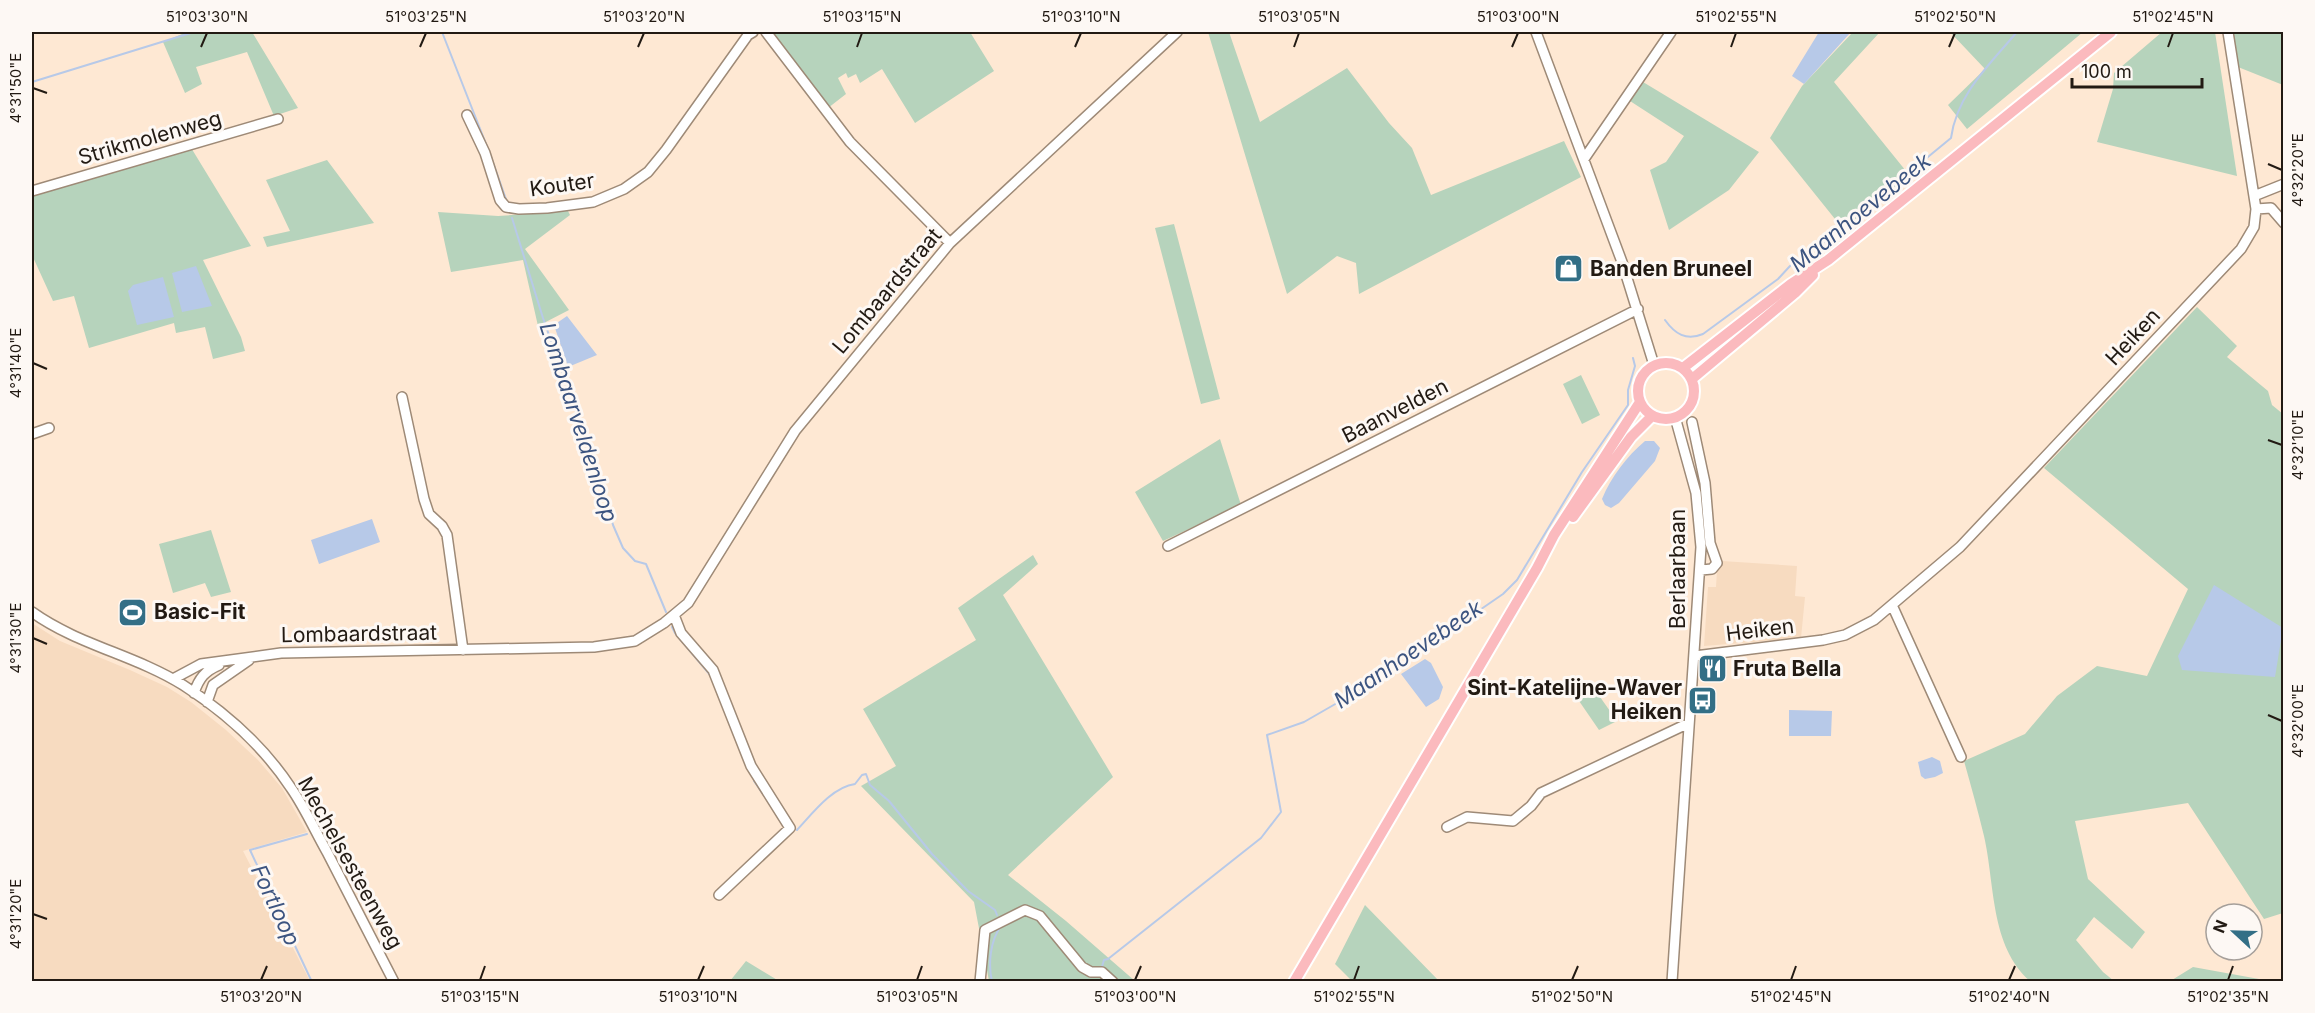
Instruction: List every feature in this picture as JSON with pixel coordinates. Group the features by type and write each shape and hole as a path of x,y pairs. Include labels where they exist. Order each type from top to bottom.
{"main road":[{"path":"1683,368 1791,284 1828,260 2111,32"},
{"path":"1692,379 1795,293 1828,260"},
{"path":"1669,362 1683,368 1692,379 1694,390 1691,404 1687,410 1675,417 1666,419 1652,416 1640,402 1637,392 1639,381 1645,371 1654,365 1669,362"},
{"path":"1294,981 1554,534 1640,402"},
{"path":"1536,568 1631,437 1652,416"}],"street":[{"name":"Kouter","path":"468,115 485,153 500,200 506,207 547,208 593,202 624,189 648,172 748,34 753,32"},
{"path":"766,32 850,142 950,243"},
{"name":"Lombaardstraat","path":"173,679 201,664 281,652 594,647 635,641 688,603 795,431 950,243 1177,32"},
{"path":"1536,32 1638,309 1654,365"},
{"path":"1584,159 1671,32"},
{"name":"Heiken","path":"1695,656 1766,648 1845,635 1874,620 1960,547 2241,249 2254,227 2256,209 2228,32"},
{"name":"Strikmolenweg","path":"32,191 278,118"},
{"path":"2254,196 2283,184"},
{"path":"2256,209 2271,208 2283,223"},
{"name":"Baanvelden","path":"1168,546 1638,309"},
{"name":"Lombaardstraat","path":"402,397 424,499 429,514 442,526 447,535 463,650"},
{"name":"Berlaarbaan","path":"1672,981 1701,570 1701,533 1696,493 1675,417"},
{"path":"1692,422 1705,483 1710,543 1717,563 1712,568 1701,570"},
{"path":"32,434 49,428"},
{"path":"1892,605 1961,757"},
{"name":"Mechelsesteenweg","path":"32,612 72,636 152,668 173,679 207,702 248,736 291,788 394,981"},
{"path":"674,615 681,633 713,670 751,766 790,828 719,895"},
{"name":"Lombaardstraat","path":"207,702 213,685 220,678 256,655"},
{"name":"Lombaardstraat","path":"194,693 201,677 208,670 227,661"},
{"path":"1447,827 1467,817 1513,821 1531,806 1541,793 1689,723"},
{"path":"980,981 985,930 1025,909 1040,916 1082,967 1091,972 1102,972 1113,981"}],"shaded area":[{"path":"1722,561 1797,566 1795,596 1805,597 1801,638 1704,646 1708,587 1716,587 1717,571"},
{"path":"32,623 60,641 167,687 191,702 258,760 282,788 307,832 243,851 310,981 32,981"}],"green space":[{"path":"187,32 252,32 298,108 274,116 247,52 196,67 202,84 185,93 163,42"},
{"path":"772,32 970,32 994,71 915,123 882,69 860,83 856,74 848,78 846,73 838,78 846,94 828,108"},
{"path":"1208,32 1229,32 1260,122 1347,68 1389,123 1412,148 1431,195 1564,141 1581,177 1359,294 1356,263 1337,256 1287,294"},
{"path":"1853,32 1880,32 1834,82 1910,176 1843,229 1770,138 1802,86"},
{"path":"1950,32 2083,32 1967,129 1948,105 1985,69"},
{"path":"2162,32 2215,32 2237,176 2097,142 2113,89 2114,73"},
{"path":"2232,32 2283,32 2283,85 2238,67"},
{"path":"1643,82 1759,152 1729,190 1669,230 1650,170 1666,162 1684,136 1630,101"},
{"path":"190,146 251,246 203,260 241,337 245,351 213,359 205,327 176,333 174,323 89,348 74,296 53,301 32,255 32,196"},
{"path":"327,160 374,223 267,247 263,237 290,231 266,180"},
{"path":"568,211 570,215 525,249 569,310 538,326 523,260 451,272 438,212 498,216"},
{"path":"1174,224 1220,399 1201,404 1155,228"},
{"path":"2197,307 2237,346 2227,357 2268,391 2272,405 2283,414 2283,913 2264,919 2264,902 2253,902 2188,803 2075,821 2088,879 2145,932 2132,949 2094,917 2076,940 2103,972 2114,981 2030,981 2017,967 2007,950 1996,913 1984,836 1964,761 2025,734 2057,696 2097,666 2147,676 2188,589 2044,468"},
{"path":"1581,375 1600,415 1582,424 1563,384"},
{"path":"1220,439 1241,505 1163,541 1135,492"},
{"path":"211,530 231,592 211,597 205,583 173,593 159,544"},
{"path":"1033,555 1038,564 1003,595 1113,777 1008,875 1066,921 1135,981 989,981 974,902 861,786 896,766 863,709 976,640 958,608"},
{"path":"1593,687 1617,721 1599,730 1577,698"},
{"path":"1365,905 1439,981 1352,981 1335,964"},
{"path":"746,961 779,981 730,981"},
{"path":"2193,967 2270,981 2172,980"}],"water":[{"path":"1819,32 1851,32 1804,84 1792,76"},
{"path":"196,266 212,306 182,312 172,273"},
{"path":"163,277 174,317 137,325 128,291 133,285"},
{"path":"567,316 597,355 568,367 554,325"},
{"path":"1645,441 1654,441 1660,448 1655,461 1619,503 1611,508 1605,505 1602,499 1615,475 1632,453"},
{"path":"372,519 380,542 319,564 311,540"},
{"path":"2214,585 2283,628 2275,677 2182,670 2178,656"},
{"path":"1425,659 1431,663 1443,687 1439,699 1426,707 1401,674"},
{"path":"1789,710 1832,711 1831,736 1789,736"},
{"path":"1932,757 1940,761 1943,773 1925,779 1921,776 1918,762"}],"waterway":[{"path":"32,82 194,32"},
{"name":"Lombaarveldenloop","path":"442,32 488,149"},
{"name":"Maanhoevebeek","path":"1665,320 1681,335 1691,337 1703,334 1827,240 1951,138 1954,122 1967,94 2017,32"},
{"name":"Lombaarveldenloop","path":"490,154 507,202"},
{"name":"Lombaarveldenloop","path":"512,218 543,318 605,494 613,525 623,548 635,561 646,564 666,612"},
{"name":"Maanhoevebeek","path":"1101,970 1104,960 1261,838 1281,812 1267,735 1304,722 1384,676 1503,594 1517,580 1582,472 1628,405 1628,390 1635,366 1633,358"},
{"name":"Lombaarveldenloop","path":"672,627 711,676"},
{"name":"Lombaarveldenloop","path":"797,830 830,796 838,790 855,784 862,775 866,774 870,785 889,801 932,854 968,891 995,910 997,915"},
{"name":"Lombaarveldenloop","path":"754,781 768,801"},
{"name":"Fortloop","path":"307,834 250,850 312,982"},
{"name":"Lombaarveldenloop","path":"992,982 991,953 994,939 1001,926"}],"place":[{"name":"Banden Bruneel","path":"1569,269"},
{"name":"Basic-Fit","path":"133,612"},
{"name":"Fruta Bella","path":"1712,669"},
{"name":"Sint-Katelijne-Waver Heiken","path":"1703,700"}]}
